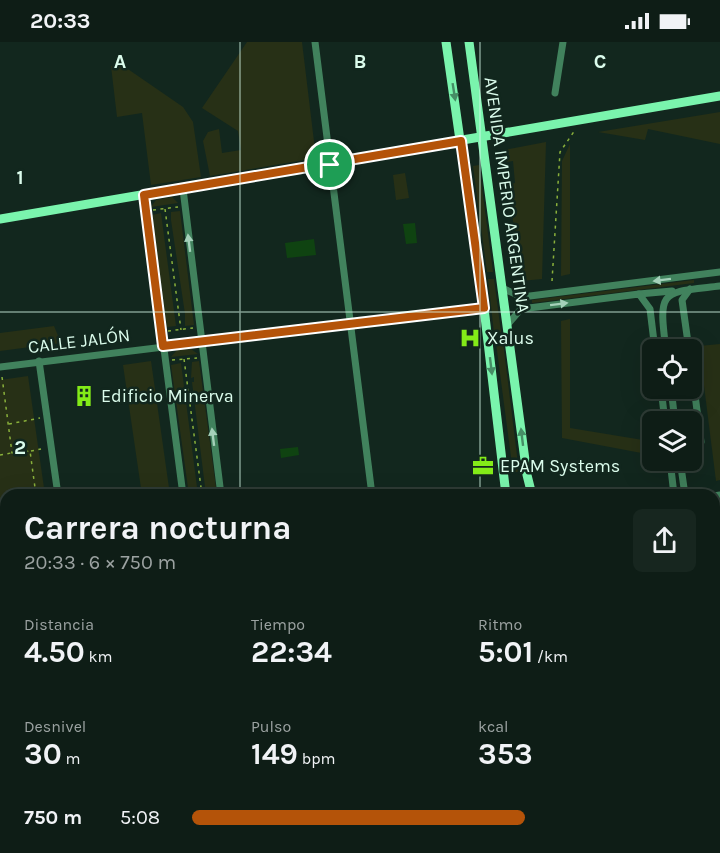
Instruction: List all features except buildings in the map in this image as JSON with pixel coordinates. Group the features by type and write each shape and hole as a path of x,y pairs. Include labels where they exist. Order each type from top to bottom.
{"street":[{"path":"315,42 371,489"},
{"name":"AVENIDA IMPERIO ARGENTINA","path":"446,42 484,308 505,489"},
{"name":"AVENIDA IMPERIO ARGENTINA","path":"469,42 530,489"},
{"path":"555,93 563,42"},
{"path":"0,219 183,189 207,181 330,165 720,96"},
{"path":"183,189 220,489"},
{"path":"144,195 182,489"},
{"path":"504,289 522,297 720,273"},
{"path":"508,324 521,309 720,286"},
{"path":"687,339 682,300 690,289"},
{"path":"664,339 660,309 669,294 679,291"},
{"path":"639,294 650,309 654,339"},
{"name":"CALLE JALÓN","path":"0,367 484,308"},
{"path":"39,361 57,489"},
{"path":"671,471 673,489"},
{"path":"681,471 684,489"}],"path":[{"path":"552,281 560,152 584,120"},
{"path":"147,211 185,206"},
{"path":"165,209 181,330"},
{"path":"161,332 199,328"},
{"path":"165,361 203,357"},
{"path":"184,359 201,489"},
{"path":"2,377 12,453"},
{"path":"8,424 46,417"},
{"path":"0,455 41,449"},
{"path":"30,451 35,489"}],"shaded area":[{"path":"247,42 302,42 316,158 210,176 203,141 208,132 219,129 222,153 241,150 238,131 202,108"},
{"path":"122,65 183,107 193,122 201,177 151,185 142,113 117,117 111,66"},
{"path":"720,112 720,144 648,129 645,140 598,132"},
{"path":"546,142 542,279 521,281 508,184 515,183 513,161 506,162 504,150"},
{"path":"570,144 570,274 561,276 562,161"},
{"path":"479,165 493,272 487,272 473,166"},
{"path":"405,173 409,198 396,200 393,175"},
{"path":"172,197 178,203 151,207 156,200"},
{"path":"180,211 194,325 185,326 171,220 171,212"},
{"path":"161,213 176,326 167,327 152,215"},
{"path":"415,223 417,243 406,244 403,224"},
{"path":"314,239 316,255 287,258 285,243"},
{"path":"488,279 494,279 501,332 494,333"},
{"path":"694,280 694,283 532,303 532,300"},
{"path":"570,319 570,428 642,440 642,453 562,438 561,321"},
{"path":"54,326 61,343 0,351 0,333"},
{"path":"503,342 519,472 513,472 496,343"},
{"path":"720,344 720,480 716,481 702,370 702,346"},
{"path":"191,349 198,354 171,357 177,350"},
{"path":"151,361 169,489 141,489 123,365"},
{"path":"199,361 216,489 205,489 192,382 194,382 194,377 191,378 192,362"},
{"path":"181,363 197,489 188,489 171,365"},
{"path":"28,376 44,489 0,489 0,380"},
{"path":"298,447 299,455 281,458 280,449"}],"place":[{"name":"Xalus","path":"470,338"},
{"name":"Edificio Minerva","path":"84,396"},
{"name":"EPAM Systems","path":"483,466"}],"route":[{"path":"461,141 484,308 163,346 144,195 330,165 461,141"}]}
